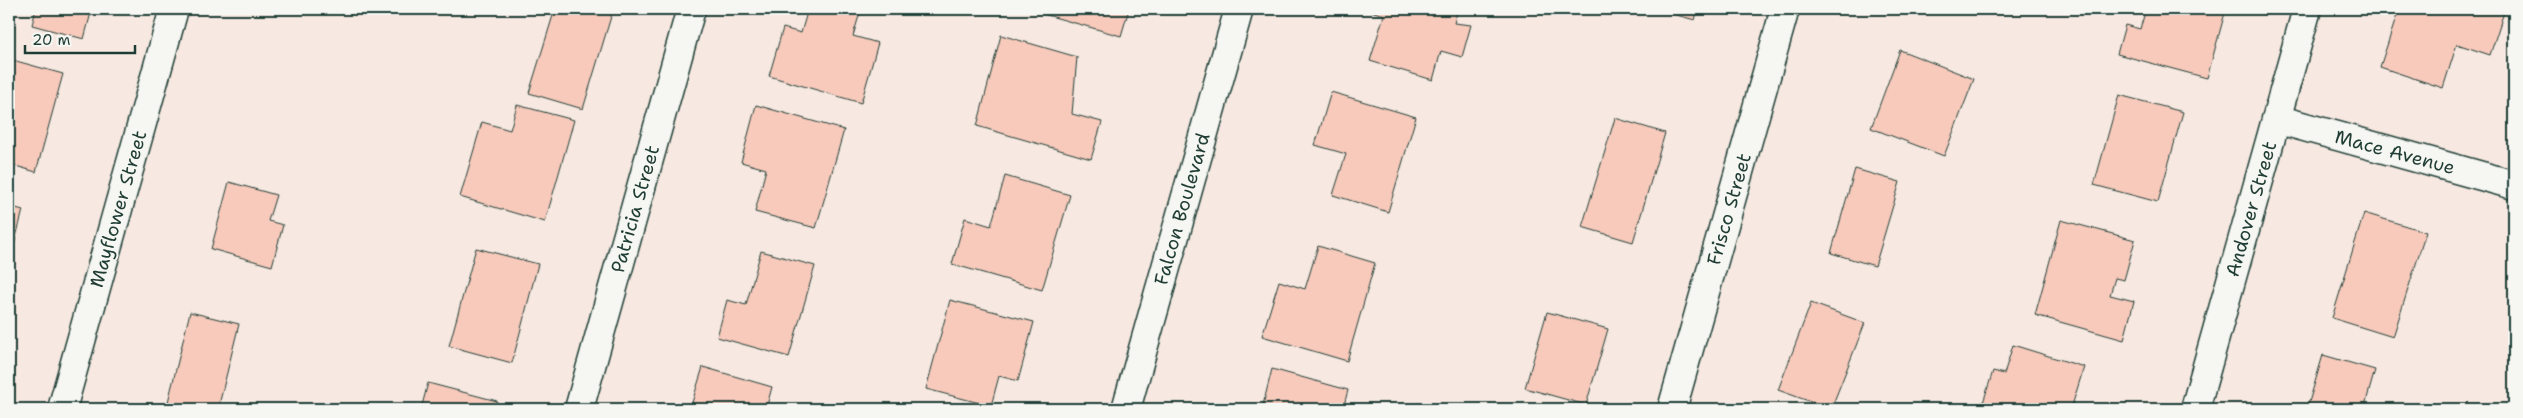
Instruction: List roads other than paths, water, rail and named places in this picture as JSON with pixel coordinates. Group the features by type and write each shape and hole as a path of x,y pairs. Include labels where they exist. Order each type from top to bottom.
{"street":[{"name":"Mayflower Street","path":"62,409 174,9"},
{"name":"Patricia Street","path":"579,409 691,9"},
{"name":"Falcon Boulevard","path":"1126,409 1239,9"},
{"name":"Frisco Street","path":"1672,409 1785,9"},
{"name":"Andover Street","path":"2196,409 2306,9"},
{"name":"Mace Avenue","path":"2276,119 2514,184"}]}
